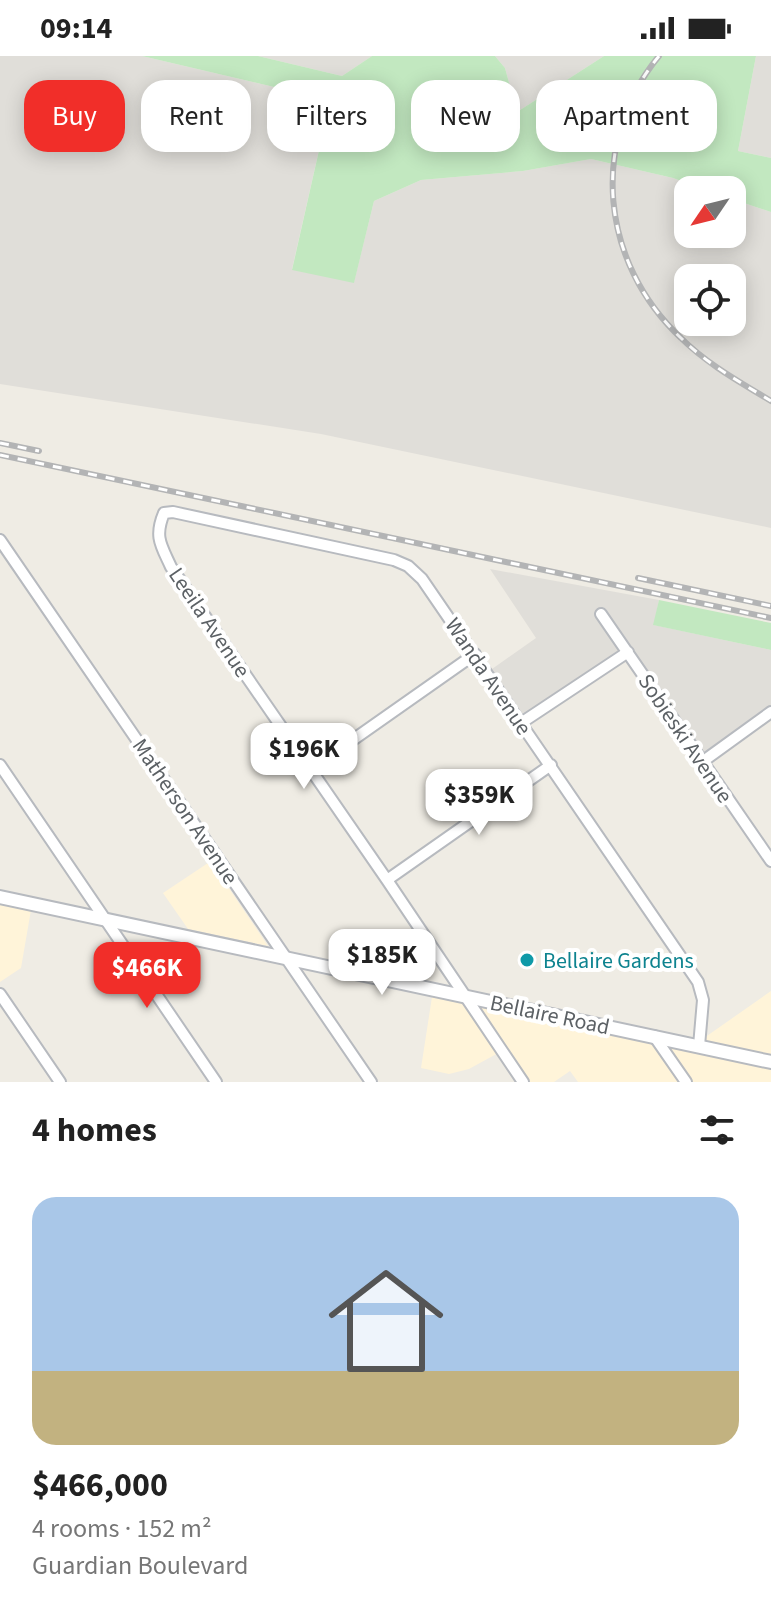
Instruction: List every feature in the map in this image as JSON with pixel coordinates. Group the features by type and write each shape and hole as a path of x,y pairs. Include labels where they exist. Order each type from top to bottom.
{"street":[{"name":"Wanda Avenue","path":"164,513 173,512 394,560 408,566 422,579 698,982 703,1000 699,1046"},
{"name":"Leeila Avenue","path":"164,513 158,528 160,544 171,567 523,1082"},
{"name":"Matherson Avenue","path":"0,540 371,1082"},
{"name":"Sobieski Avenue","path":"601,614 771,861"},
{"path":"521,723 628,652"},
{"path":"310,770 475,654"},
{"path":"702,762 771,712"},
{"path":"0,765 216,1082"},
{"path":"387,880 551,765"},
{"name":"Bellaire Road","path":"0,897 771,1062"},
{"path":"0,994 60,1082"},
{"path":"654,1036 686,1082"}],"shaded area":[{"path":"0,56 142,56 244,80 141,80 141,152 251,152 251,82 267,85 267,152 319,152 292,269 354,282 374,201 421,180 523,171 591,159 673,178 674,248 746,248 746,204 771,212 771,528 321,434 0,384"},
{"path":"258,56 372,56 342,76"},
{"path":"495,56 604,56 567,80 536,80 536,100 520,110 520,80 508,80 505,68"},
{"path":"756,56 771,56 771,158 738,151"},
{"path":"490,569 659,600 654,625 771,650 771,708 698,760 627,657 530,724 492,669 536,638"},
{"path":"211,861 268,946 188,929 163,893"},
{"path":"0,904 31,910 21,968 0,982"},
{"path":"434,984 703,1043 704,1038 771,991 771,1082 578,1082 570,1071 554,1082 521,1082 500,1052 469,1069 449,1074 421,1068"}],"green space":[{"path":"142,56 258,56 342,76 372,56 495,56 505,68 508,80 411,80 411,152 520,152 520,110 536,100 536,152 717,152 717,80 567,80 604,56 756,56 738,151 771,158 771,212 746,204 746,176 674,178 591,159 523,171 421,180 374,201 354,283 292,270 319,152 395,152 395,80 267,80 267,85"},
{"path":"659,600 771,623 771,650 653,625"}],"railway":[{"path":"659,56 636,90 621,126 614,163 613,201 620,238 634,274 654,308 681,338 713,364 771,401"},
{"path":"0,443 39,451"},
{"path":"0,455 771,618"},
{"path":"638,578 771,606"}],"place":[{"name":"Bellaire Gardens","path":"527,960"}]}
